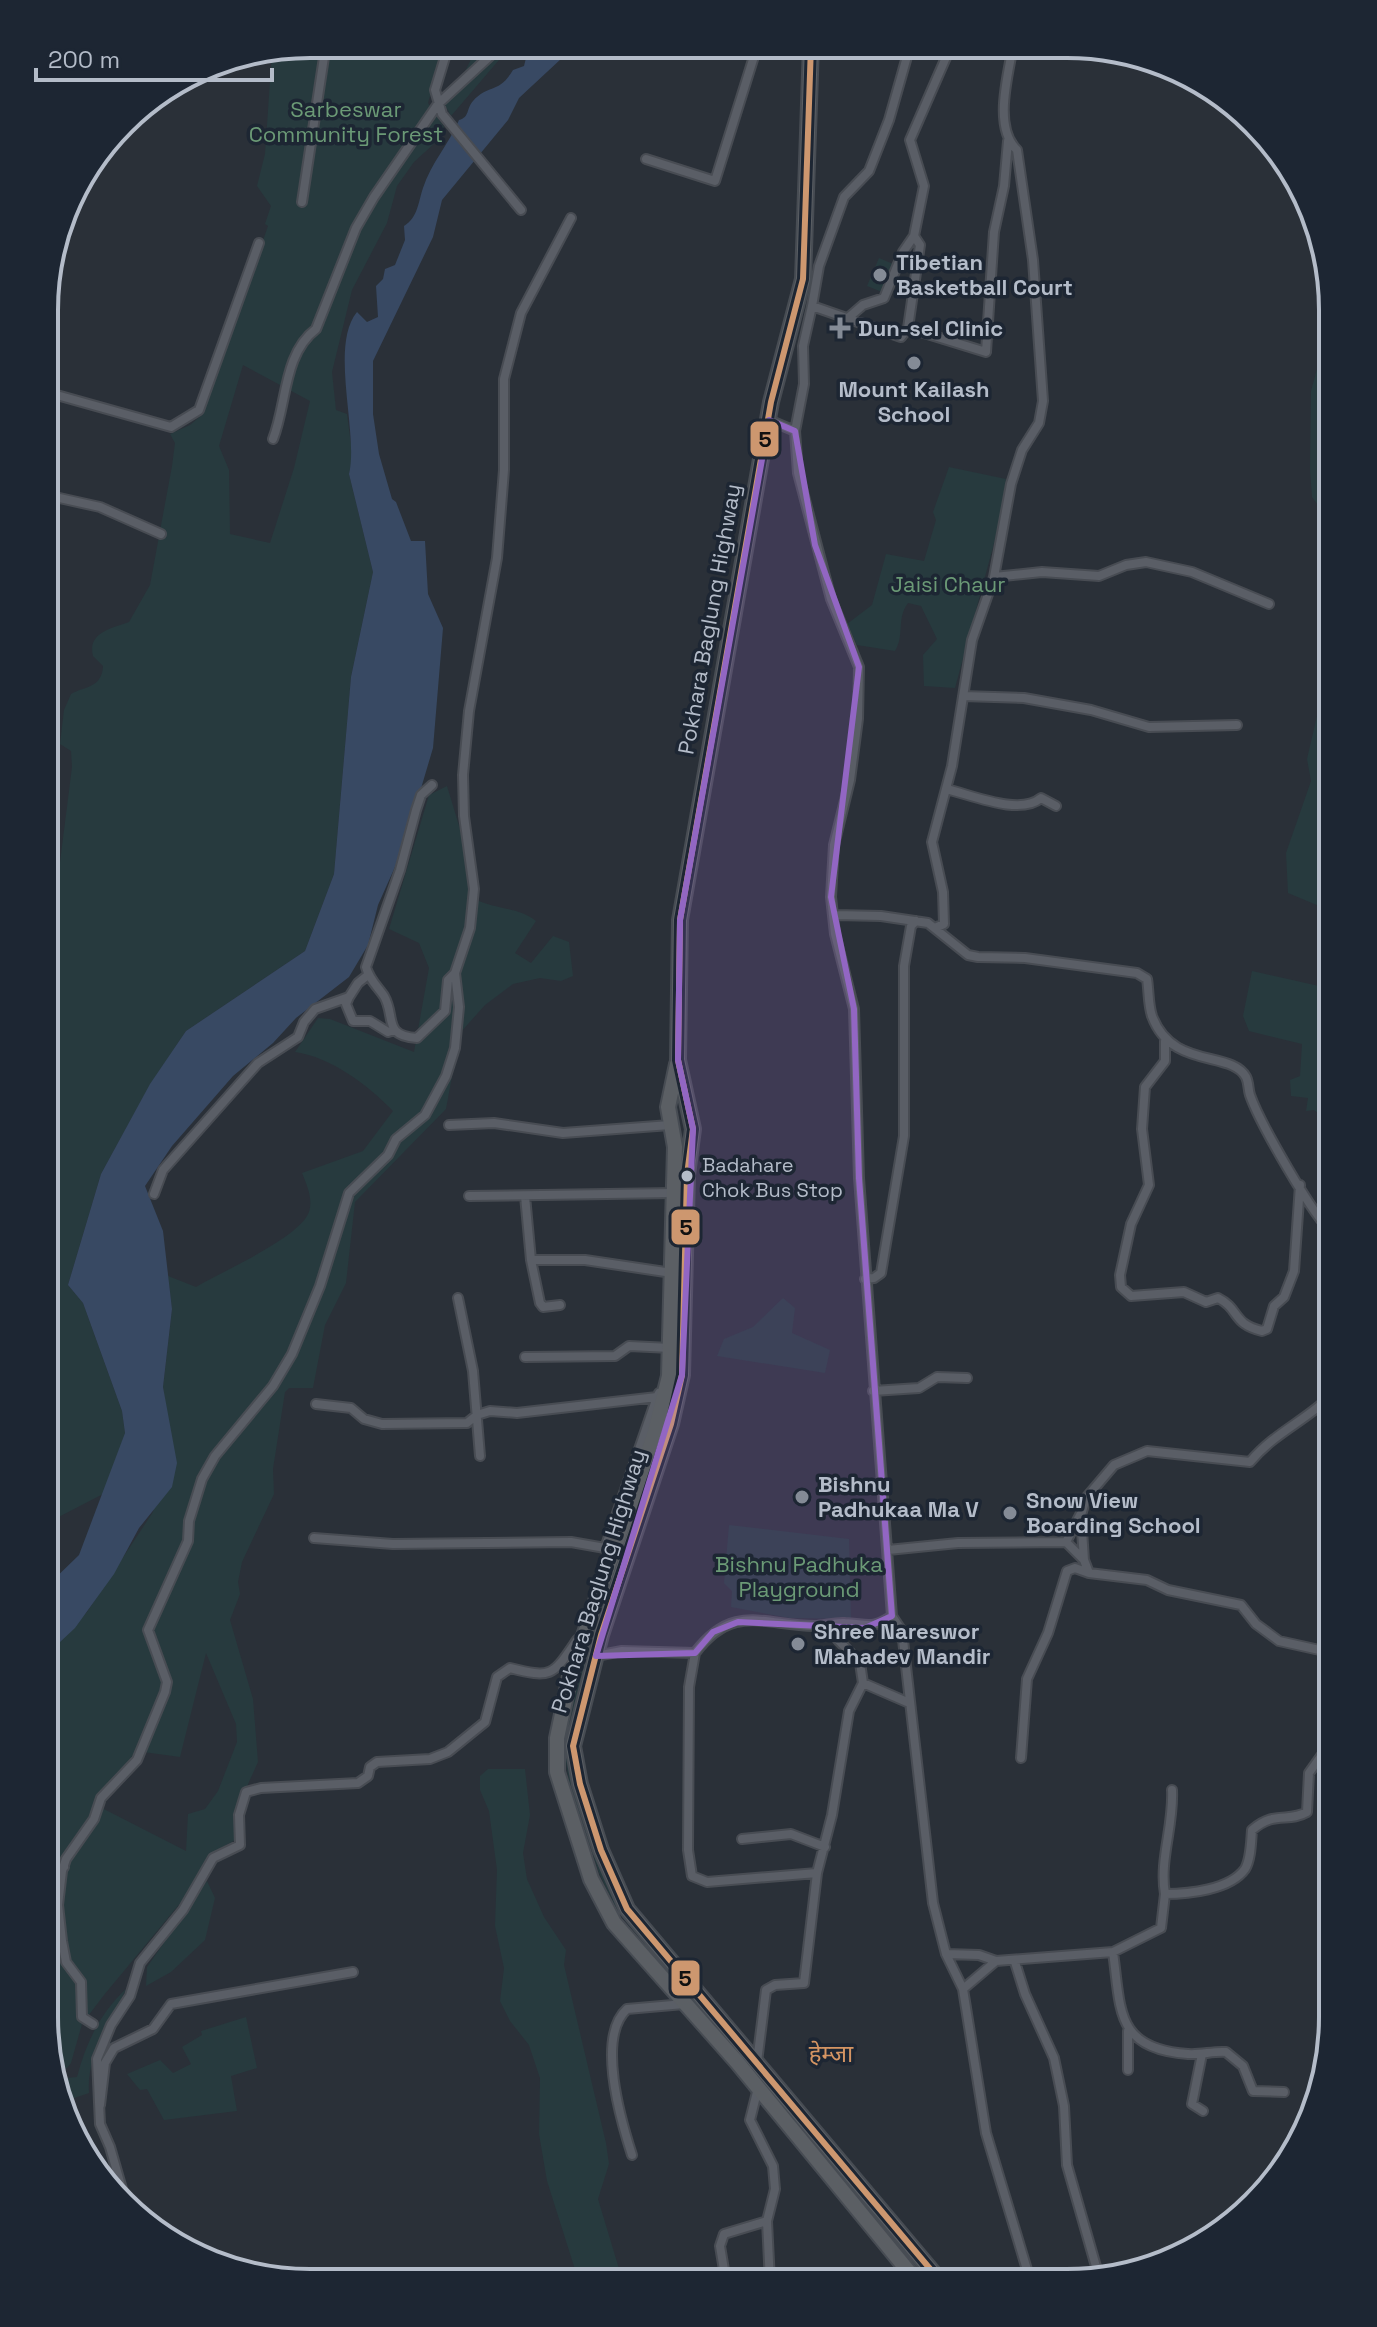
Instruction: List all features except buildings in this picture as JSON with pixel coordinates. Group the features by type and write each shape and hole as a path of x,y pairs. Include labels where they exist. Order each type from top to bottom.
{"highway":[{"name":"Pokhara Baglung Highway","path":"811,58 803,279 769,420 721,673 680,920 678,1060 693,1129 687,1175 682,1375 671,1424 596,1656 573,1746 580,1784 610,1876 633,1917 930,2269"},
{"name":"Pokhara Baglung Highway","path":"678,1060 668,1100 674,1138 674,1193 671,1348 667,1385 655,1432 570,1676 557,1738 560,1782 583,1858 604,1907 627,1939 758,2087 907,2269"}],"street":[{"path":"646,159 715,181 753,58"},
{"path":"907,58 889,120 869,171 844,197 819,266 803,346 804,384 795,431 798,473 815,545 831,599 859,667 858,719 850,780 834,845 831,897 835,934 854,1009 865,1279 892,1616 902,1631 907,1702 933,1903 946,1954 963,1989 986,2133 1027,2269"},
{"path":"848,318 863,305 884,298 903,252 914,236 924,186 910,140 946,58"},
{"path":"908,328 986,352 994,232 1004,186 1008,141 1004,105 1011,58"},
{"path":"302,202 324,59"},
{"path":"444,59 435,90 442,114 521,210"},
{"path":"273,439 291,365 308,335 316,329 356,228 438,104 487,59"},
{"path":"937,927 944,924 943,892 932,842 946,789 972,640 994,577 1011,484 1022,450 1039,423 1043,401 1033,260 1017,150 1008,141"},
{"path":"93,2024 82,2017 81,1982 66,1962 62,1941 58,1905 65,1867 94,1819 101,1798 137,1760 165,1692 167,1682 148,1630 188,1541 189,1521 202,1479 215,1456 273,1386 292,1354 320,1286 349,1193 388,1155 396,1139 425,1115 446,1076 455,1048 458,1023 455,973 470,928 474,889 464,816 463,775 469,711 497,558 504,470 504,379 521,313 571,218"},
{"path":"812,306 901,337 908,328 920,245 914,236"},
{"path":"58,395 171,427 199,410 259,243"},
{"path":"769,420 795,431"},
{"path":"58,498 100,507 161,534"},
{"path":"994,577 1042,572 1099,576 1126,565 1146,562 1192,572 1269,604"},
{"path":"963,696 1024,698 1091,710 1149,727 1237,725"},
{"path":"432,785 421,795 400,870 369,953 368,975 387,1000 394,1030 405,1038 417,1038 445,1011 448,980 455,973"},
{"path":"946,789 1020,807 1033,805 1041,798 1056,806"},
{"path":"835,915 916,921 937,927 968,955 1025,958 1137,973 1147,979 1152,1016 1165,1041 1165,1061 1145,1087 1142,1129 1149,1185 1131,1224 1120,1275 1121,1287 1131,1296 1184,1292 1206,1302 1218,1298 1228,1303 1242,1325 1262,1331 1267,1329 1274,1306 1284,1297 1294,1271 1300,1185"},
{"path":"865,1279 881,1273 904,1136 904,966 911,926 916,921"},
{"path":"368,975 358,983 346,1004 353,1021 370,1021 388,1032 394,1030"},
{"path":"154,1194 163,1170 258,1063 298,1037 304,1022 315,1009 349,997"},
{"path":"1165,1041 1196,1057 1231,1066 1244,1075 1251,1097 1318,1217"},
{"path":"449,1125 504,1124 563,1133 670,1125"},
{"path":"469,1196 674,1193"},
{"path":"525,1196 531,1260 540,1303 543,1307 560,1305"},
{"path":"531,1260 585,1260 672,1273"},
{"path":"458,1298 473,1371 480,1456"},
{"path":"525,1357 615,1356 629,1346 671,1348"},
{"path":"873,1391 919,1388 937,1377 967,1378"},
{"path":"314,1538 393,1544 571,1542 605,1548 657,1397 667,1385"},
{"path":"316,1404 351,1408 364,1419 382,1424 467,1423 477,1415 657,1397"},
{"path":"1066,1542 1081,1515 1086,1498 1103,1476 1129,1456 1147,1451 1250,1462 1268,1440 1318,1409"},
{"path":"1081,1515 1084,1560 1089,1573"},
{"path":"888,1550 958,1543 1066,1542 1084,1560"},
{"path":"1021,1758 1027,1679 1048,1633 1067,1571 1075,1568 1089,1573 1147,1580 1168,1590 1241,1605 1256,1624 1279,1641 1318,1650"},
{"path":"817,1873 760,1875 707,1882 692,1876 688,1850 689,1687 695,1653 713,1632 738,1622 765,1618 875,1627 892,1616"},
{"path":"119,2180 98,2114 97,2059 111,2025 130,1996 140,1963 183,1910 213,1858 240,1845 239,1815 246,1792 261,1788 358,1783 368,1776 370,1767 377,1762 430,1759 448,1752 485,1722 497,1677 510,1668 540,1676 555,1672 590,1619"},
{"path":"757,2063 766,1990 775,1985 804,1983 817,1873 825,1847 849,1711 863,1683 860,1663 824,1625"},
{"path":"596,1656 622,1651 695,1653"},
{"path":"863,1683 907,1702"},
{"path":"1165,1894 1201,1890 1231,1880 1247,1866 1252,1830 1273,1816 1298,1816 1307,1812 1309,1773 1318,1760"},
{"path":"946,1954 979,1955 996,1961 1015,1962 1113,1952 1161,1928 1165,1894 1161,1873 1171,1827 1172,1790"},
{"path":"742,1839 791,1834 825,1847"},
{"path":"58,1871 65,1867"},
{"path":"1113,1952 1120,2010 1128,2031 1128,2070"},
{"path":"963,1989 996,1961"},
{"path":"1015,1962 1025,1994 1054,2058 1064,2106 1067,2165 1096,2267"},
{"path":"98,2114 105,2063 114,2048 153,2029 171,2004 353,1972"},
{"path":"632,2155 613,2077 615,2031 621,2014 627,2009 685,2004"},
{"path":"1128,2031 1155,2048 1202,2054 1226,2052 1243,2066 1253,2091 1284,2092"},
{"path":"1202,2054 1192,2104 1203,2111"},
{"path":"758,2087 750,2120 773,2166 775,2189 767,2221 769,2269"},
{"path":"724,2269 720,2246 724,2234 767,2221"}],"highlighted area":[{"path":"769,420 795,431 815,545 859,667 831,897 854,1009 859,1178 892,1616 865,1628 738,1622 713,1632 695,1653 596,1656 682,1375 693,1129 678,1060 680,920"}],"green space":[{"name":"Sarbeswar Community Forest","path":"441,59 428,103 444,127 437,141 414,162 397,186 387,223 352,290 332,372 336,410 347,414 353,459 349,474 373,572 351,677 334,874 305,951 186,1031 150,1085 101,1174 68,1285 83,1303 122,1411 125,1433 105,1493 58,1517 58,900 72,767 71,751 60,744 64,710 71,694 100,679 103,666 93,656 94,641 103,632 129,622 150,585 172,466 175,443 170,434 190,425 203,414 268,226 265,224 271,206 257,186 265,154 271,62","holes":["243,365 310,401 294,468 270,543 230,534 229,470 219,446"]},
{"path":"471,59 481,59 464,74"},
{"path":"492,59 501,59 451,116 444,103"},
{"name":"Tibetian Basketball Court","path":"879,258 893,264 882,292 867,286"},
{"path":"1319,362 1319,507 1312,497 1310,470 1311,391"},
{"name":"Jaisi Chaur","path":"949,467 1006,479 1003,510 955,688 924,686 923,655 937,639 921,606 908,603 904,609 895,651 857,645 847,624 872,605 886,554 924,561 936,520 933,512"},
{"path":"1319,708 1319,906 1288,893 1286,853 1311,781 1307,759"},
{"path":"447,786 463,839 473,898 536,921 515,953 531,963 553,936 569,942 573,976 561,981 540,978 513,984 485,1005 460,1033 446,1109 355,1202 346,1283 325,1325 313,1388 289,1388 285,1392 273,1469 274,1494 242,1562 238,1582 240,1594 230,1620 253,1699 258,1762 235,1813 237,1839 212,1853 187,1895 82,2024 71,2063 64,2069 58,2017 58,1642 87,1612 153,1512 167,1418 163,1387 172,1309 168,1276 196,1287 287,1235 299,1226 309,1211 309,1194 302,1173 363,1151 393,1111 335,1066 295,1052 318,1018 330,1019 414,1052 429,968 419,943 389,929 429,795","holes":["206,1653 236,1724 237,1742 218,1791 205,1809 188,1814 186,1851 96,1805 136,1751 180,1757"]},
{"path":"1252,971 1319,986 1319,1114 1314,1110 1306,1111 1308,1098 1291,1096 1290,1080 1300,1076 1302,1044 1249,1031 1243,1016"},
{"path":"680,1152 683,1175 675,1392 571,1717 570,1766 575,1793 602,1873 626,1917 918,2269 913,2269 618,1912 599,1873 570,1787 563,1743 587,1646 661,1427"},
{"path":"783,1298 795,1308 792,1333 830,1350 825,1373 717,1356 724,1339 753,1327"},
{"name":"Bishnu Padhuka Playground","path":"729,1525 849,1539 851,1619 789,1618 731,1607 732,1591 724,1583"},
{"path":"488,1769 525,1769 530,1815 523,1853 527,1879 544,1917 566,1950 564,1965 609,2164 598,2199 619,2269 575,2269 547,2181 539,2134 540,2078 529,2045 510,2021 500,2001 504,1968 495,1926 497,1870 489,1811 480,1790 480,1776"},
{"path":"207,1881 215,1898 205,1940 171,1972 146,1986 147,1967"},
{"path":"126,1989 95,2052 89,2093 72,2099 66,2078 77,2077 95,2029"},
{"path":"246,2017 257,2068 231,2076 237,2111 164,2120 147,2089 140,2090 127,2074 160,2060 173,2073 191,2064 182,2047 202,2035 201,2031"}],"water":[{"path":"526,59 561,59 519,98 508,120 442,200 433,237 373,361 373,414 379,454 392,499 396,502 411,541 425,541 428,594 443,628 433,748 403,849 378,905 368,945 349,977 296,1018 273,1043 233,1076 172,1146 145,1186 163,1231 172,1309 163,1387 177,1463 172,1487 139,1528 114,1574 75,1628 58,1644 58,1575 79,1555 125,1433 122,1411 83,1303 68,1285 101,1174 150,1084 186,1031 305,951 334,874 351,677 373,572 349,474 351,436 345,346 349,327 357,312 367,322 378,317 376,286 383,279 385,269 395,265 405,240 404,226 415,214 426,179 459,120 465,117 478,96 503,83 513,70 524,66"}],"transit line":[{"name":"5","path":"811,58 803,279 771,402 680,920 678,1060 693,1129 687,1175 682,1375 671,1424 601,1635 573,1746 580,1784 601,1850 627,1909 930,2269"}],"place":[{"name":"Tibetian Basketball Court","path":"880,275"},
{"name":"Dun-sel Clinic","path":"840,328"},
{"name":"Mount Kailash School","path":"914,363"},
{"name":"Badahare Chok Bus Stop","path":"687,1176"},
{"name":"Bishnu Padhukaa Ma V","path":"802,1497"},
{"name":"Snow View Boarding School","path":"1010,1513"},
{"name":"Shree Nareswor Mahadev Mandir","path":"798,1644"}],"district":[{"name":"हेम्जा","path":"831,2054"}]}
